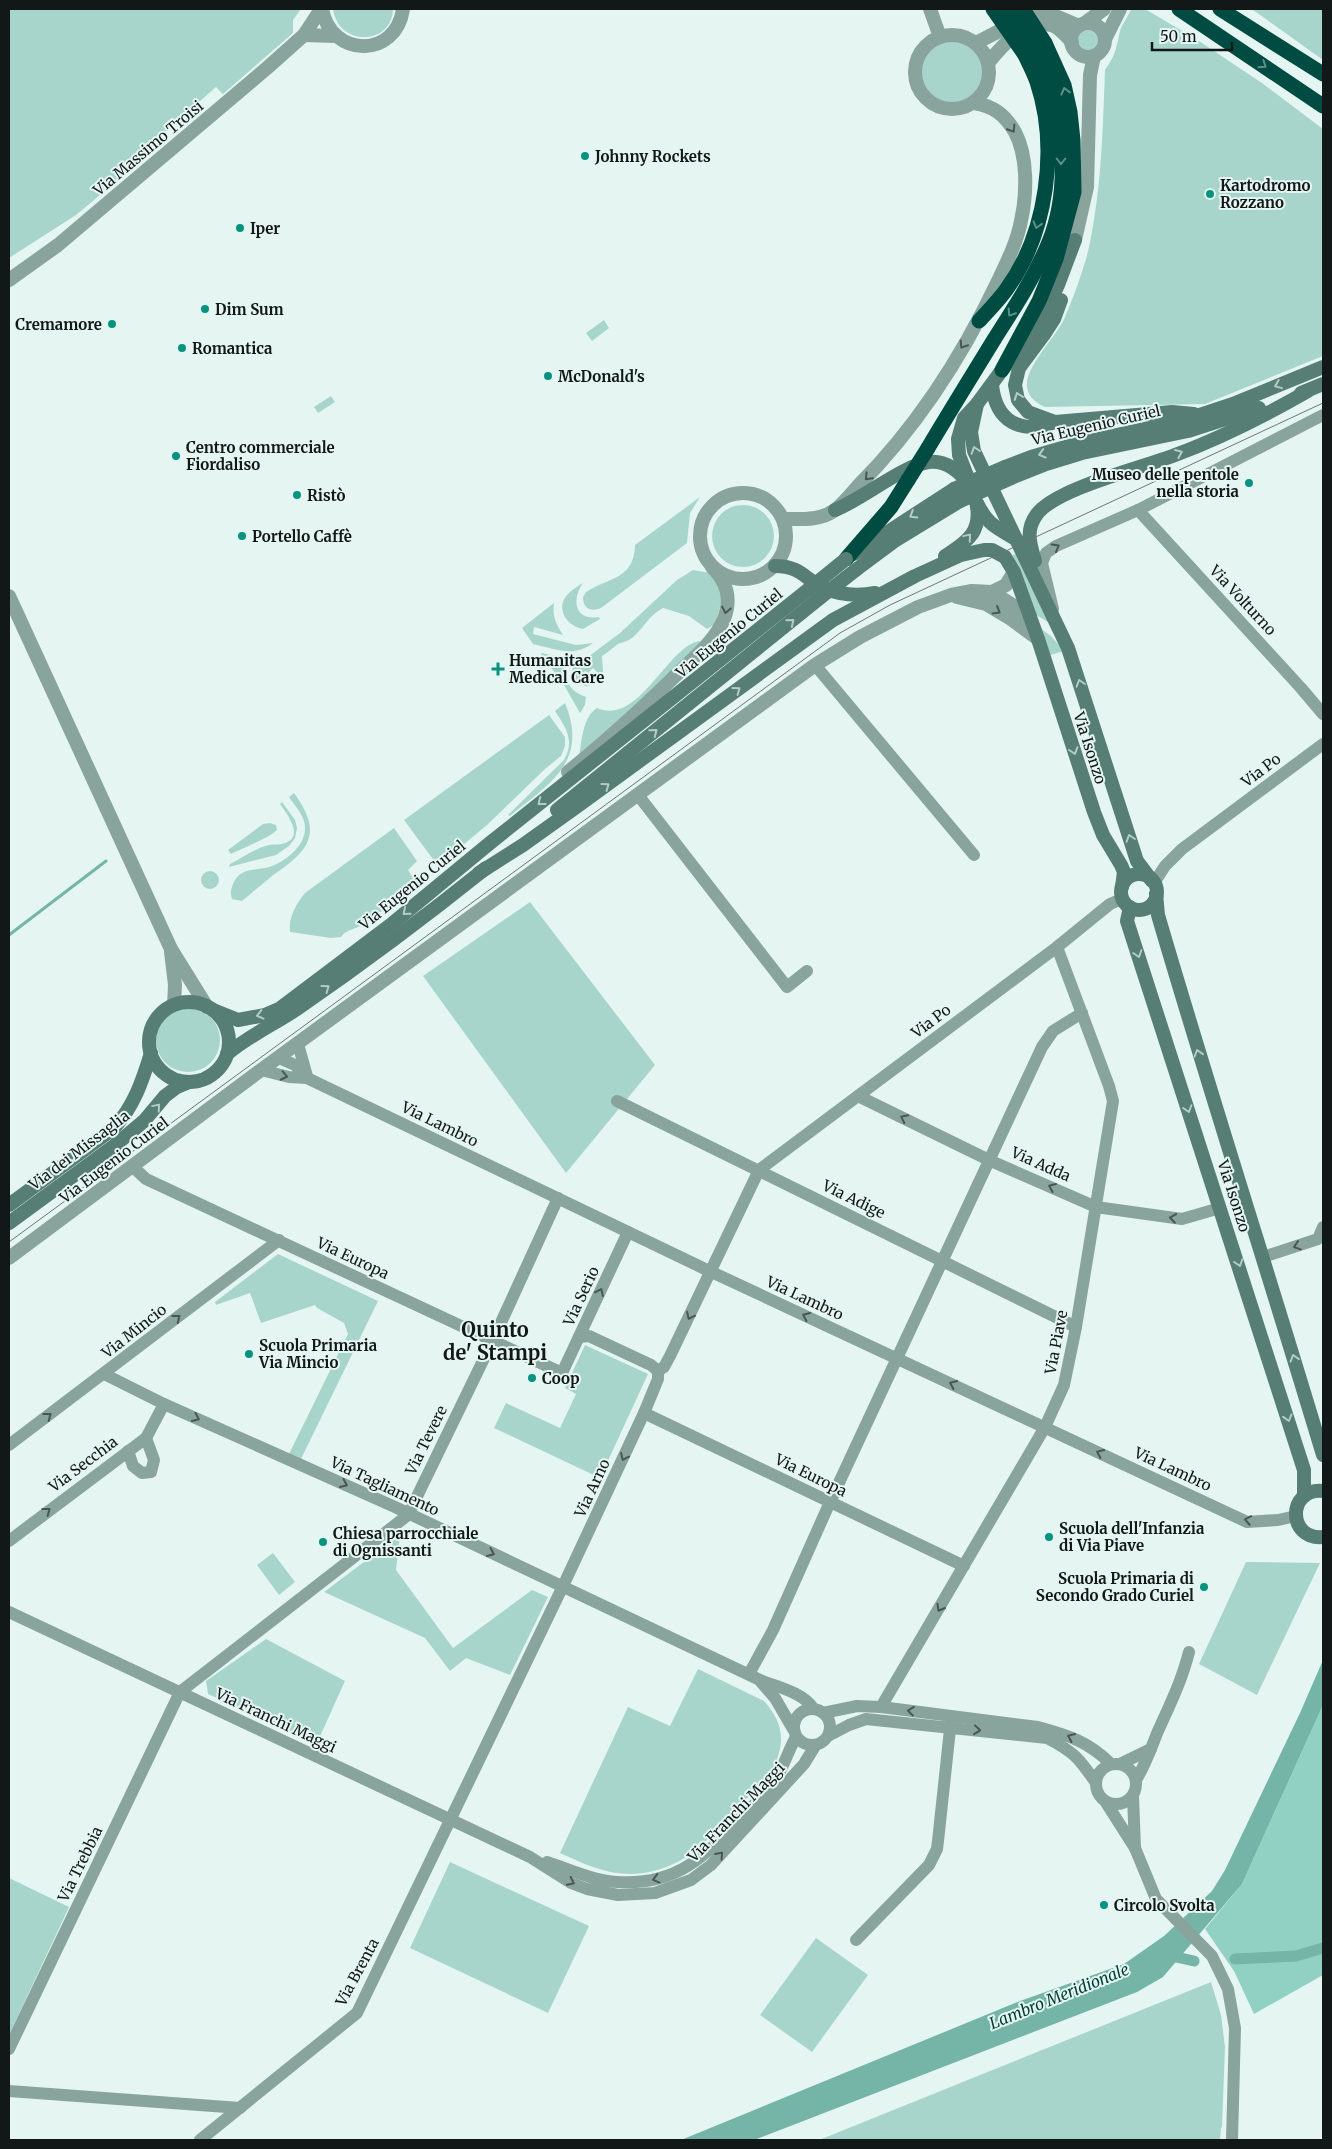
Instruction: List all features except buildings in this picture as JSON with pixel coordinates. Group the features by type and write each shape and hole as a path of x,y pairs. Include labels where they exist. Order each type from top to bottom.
{"highway":[{"path":"979,321 1006,290 1024,259 1037,227 1044,198 1048,160 1045,121 1038,82 1035,48 993,9"},
{"path":"1002,370 1012,348 1039,301 1056,258 1074,192 1073,140 1070,112 1064,85 1008,9"},
{"path":"852,564 891,507 1028,285 1049,241 1057,214 1061,189 1061,140 1056,104 1023,9"},
{"path":"1179,9 1323,106"},
{"path":"1220,9 1323,74"}],"main road":[{"path":"1017,540 993,526 984,518 959,455 958,439 964,418 1039,326 1058,285 1075,240"},
{"path":"1055,422 1035,416 1025,410 1017,396 1015,381 1019,368 1054,319 1066,288 1075,240"},
{"name":"Via Eugenio Curiel","path":"210,1009 238,1020 279,1009 393,923 490,843 809,589 852,564 957,495 1008,472 1031,457 1079,443 1168,424 1233,404 1323,367"},
{"name":"Via Eugenio Curiel","path":"1008,472 1046,464 1082,453 1188,431 1227,420 1323,384"},
{"path":"992,385 994,401 1000,412 1024,428 1041,427 1055,422 1172,412 1200,414"},
{"path":"1056,623 1028,535 1031,524 1044,508 1052,501 1092,483 1176,455 1276,409 1308,391"},
{"name":"Via Isonzo","path":"977,404 972,432 974,451 1004,510 1068,648 1137,861 1154,886 1158,915 1199,1058 1263,1257 1323,1455"},
{"path":"834,510 849,504 915,464 937,462 950,468 971,486"},
{"path":"479,873 563,817 821,628 884,591 915,576 959,547 972,535 976,523 977,503"},
{"name":"Via Isonzo","path":"915,576 976,550 992,550 1006,557 1014,572 1038,639 1094,812 1103,835 1124,872 1127,920 1304,1470 1304,1496"},
{"name":"Via Eugenio Curiel","path":"227,1054 247,1038 271,1026 298,1008 401,934 479,873 822,598 852,564"},
{"path":"775,566 792,568 806,575 823,588 847,594 858,596 884,591"},
{"name":"Via Isonzo","path":"1030,616 1055,633 1068,648"},
{"path":"1143,875 1154,886 1152,904 1147,908 1136,910 1125,898 1128,878 1132,876 1143,875"},
{"path":"174,1005 193,1003 210,1009 222,1020 229,1043 227,1054"},
{"name":"Via dei Missaglia","path":"9,1205 114,1128 126,1114 136,1097 151,1053 150,1038 154,1024 163,1012 174,1005"},
{"path":"151,1053 157,1066 164,1073 177,1080 189,1082"},
{"name":"Via dei Missaglia","path":"9,1223 114,1146 144,1121 165,1096 177,1087 201,1080 214,1073 221,1066 227,1054"},
{"path":"1320,1540 1301,1530 1296,1516 1299,1502 1304,1496 1310,1492 1323,1491"}],"street":[{"name":"Via Massimo Troisi","path":"9,280 65,239 304,36 322,9"},
{"path":"322,9 328,28 335,36 344,42 356,46 378,44 387,38 400,23 403,9"},
{"path":"930,9 940,37"},
{"path":"1072,42 1073,33 1104,9"},
{"path":"988,63 1005,43 1018,32 1042,24 1053,25 1072,42 1079,54 1089,57 1094,56 1102,50 1105,39 1120,9"},
{"path":"976,44 1032,14 1046,12 1082,25 1096,25 1104,34 1105,39"},
{"path":"952,35 965,37 976,44 984,52 990,74 988,85 982,95 974,103 963,108 951,110 939,108 928,102 920,92 916,81 917,59 922,49 940,37 952,35"},
{"path":"304,36 335,36"},
{"path":"1075,240 1087,187 1090,75 1094,56"},
{"path":"783,520 813,518 823,516 834,510 887,457 924,406 979,321 1011,253 1021,222 1025,192 1020,142 1003,115 990,106 974,103"},
{"path":"1056,623 1042,564 1046,553 1056,546 1138,510 1323,415"},
{"path":"558,781 632,717 696,656 715,634 724,619 727,595 723,578 712,567 705,558 701,547 701,524 706,513 723,498 740,493 758,496 768,501 777,509 786,531 786,544 782,556 775,566 764,574 751,579 723,575 712,567"},
{"name":"Via Volturno","path":"1138,510 1323,714"},
{"path":"992,592 1006,585 1014,572"},
{"name":"Via Eugenio Curiel","path":"9,1258 261,1070 814,665 860,637 937,599 972,591 992,592"},
{"path":"992,592 1030,616"},
{"path":"952,595 986,604 1011,619 1038,639"},
{"path":"9,596 171,949 210,1009"},
{"path":"814,665 974,855"},
{"name":"Via Po","path":"1154,886 1165,866 1182,849 1323,744"},
{"path":"638,794 787,987 807,971"},
{"name":"Via Po","path":"759,1170 1057,947 1110,904 1125,898"},
{"name":"Via Piave","path":"881,1707 1045,1427 1064,1385 1076,1327 1113,1101 1057,947"},
{"path":"171,949 174,970 174,1005"},
{"path":"754,1677 830,1502 898,1359 942,1260 991,1161 1042,1047 1053,1031 1082,1013"},
{"path":"298,1044 307,1078"},
{"path":"279,1058 296,1065 307,1078"},
{"path":"261,1070 289,1077 307,1078"},
{"name":"Via Lambro","path":"307,1078 712,1272 1247,1522 1278,1520 1296,1516"},
{"name":"Via Adda","path":"858,1096 991,1161 1096,1207 1182,1219 1220,1208"},
{"name":"Via Adige","path":"617,1101 1076,1327"},
{"name":"Via Europa","path":"133,1167 146,1179 562,1373"},
{"name":"Via Arno","path":"450,1819 563,1586 644,1413 658,1379 658,1371 664,1367 670,1356 712,1272 759,1170"},
{"name":"Via Tevere","path":"180,1692 408,1515 493,1340 558,1198"},
{"path":"1263,1257 1318,1240 1323,1227"},
{"name":"Via Serio","path":"562,1373 628,1232"},
{"name":"Via Mincio","path":"9,1446 279,1240"},
{"path":"580,1336 589,1336 651,1365 658,1371"},
{"name":"Via Tagliamento","path":"104,1374 164,1404 563,1586 754,1677 808,1700 818,1710"},
{"name":"Via Secchia","path":"9,1540 146,1438 164,1404"},
{"name":"Via Europa","path":"644,1413 964,1566"},
{"path":"128,1451 133,1466 142,1473 151,1472 154,1460 146,1438"},
{"name":"Via Franchi Maggi","path":"9,1612 530,1857 590,1877 616,1882 652,1881 682,1871 704,1855 775,1782 794,1733"},
{"path":"1136,1780 1148,1762 1151,1749 1182,1678 1189,1652"},
{"name":"Via Tagliamento","path":"754,1677 776,1698 794,1733"},
{"name":"Via Trebbia","path":"9,2049 180,1692"},
{"path":"1105,1801 1120,1804 1127,1802 1133,1796 1136,1789 1136,1780 1130,1769 1116,1764 1096,1750 1063,1733 1038,1727 951,1722 866,1719 828,1736 815,1746 804,1744 794,1733 795,1719 805,1710 857,1706 881,1707 951,1722 1047,1738 1069,1749 1084,1764 1096,1783 1098,1793 1135,1848 1156,1898 1212,1956 1228,1989 1235,2028 1232,2140"},
{"path":"818,1710 829,1720 830,1730 828,1736"},
{"path":"856,1940 929,1865 933,1858 938,1841 951,1722"},
{"name":"Via Franchi Maggi","path":"530,1857 571,1883 587,1889 618,1895 655,1893 691,1880 711,1865 804,1764 815,1746"},
{"path":"1096,1783 1098,1775 1103,1769 1151,1749"},
{"path":"1133,1796 1135,1848"},
{"name":"Via Brenta","path":"200,2140 357,2013 450,1819"},
{"path":"9,2092 240,2108"}],"shaded area":[{"path":"9,9 301,9 293,20 293,33 223,94 216,87 163,134 149,154 76,215 9,258"},
{"path":"333,9 393,9 390,21 384,30 375,35 364,37 344,30 337,21"},
{"name":"Kartodromo Rozzano","path":"1131,9 1145,9 1196,39 1262,83 1323,129 1323,356 1205,404 1045,407 1032,398 1027,388 1028,377 1065,317 1087,255 1093,226 1102,148 1105,70 1114,55 1121,28"},
{"path":"1251,9 1323,9 1323,60 1256,12"},
{"path":"1084,30 1092,30 1098,36 1098,44 1092,50 1084,50 1078,44 1078,36"},
{"path":"952,41 969,46 974,50 978,55 983,72 978,89 974,94 969,98 952,103 935,98 930,94 926,89 921,72 926,55 930,50 935,46"},
{"path":"604,320 609,328 592,341 586,333"},
{"path":"331,396 335,402 318,413 314,407"},
{"path":"700,497 690,513 687,543 601,608 594,610 586,607 583,597 586,592 619,576 625,571 634,556 635,545"},
{"path":"743,505 755,508 765,514 771,524 774,536 771,548 765,558 755,564 743,567 731,564 721,558 715,548 712,536 715,524 721,514 731,508"},
{"path":"1017,554 1051,624 1033,613 1020,570 1012,555"},
{"path":"693,570 710,573 719,586 721,603 715,624 707,629 689,616 663,608 632,638 618,644 602,656 603,671 601,676 593,668 588,673 585,671 582,674 591,685 583,685 572,676 573,662 588,657 620,633 677,580"},
{"path":"583,583 577,596 578,608 585,616 599,617 600,619 583,629 567,620 562,610 562,604 572,590"},
{"path":"554,603 555,620 563,635 534,627 533,634 576,645 593,643 586,648 571,651 557,650 533,644 522,628"},
{"path":"1040,628 1051,636 1064,651 1047,656"},
{"path":"699,641 701,642 699,645 579,757 584,730 592,712 597,708 612,711 626,706 652,684 687,646"},
{"path":"542,653 563,658 570,687 586,697 585,705 580,713 564,685"},
{"path":"565,703 571,723 572,741 569,756 562,769 551,781 510,816 508,815 564,760 569,746 568,734 555,711"},
{"path":"549,715 565,737 565,746 561,756 487,825 438,866 404,820"},
{"path":"294,793 303,807 310,831 303,850 242,901 232,899 232,888 239,875 244,872 275,865 288,857 302,841 305,823 289,797"},
{"path":"282,802 295,820 297,828 295,838 289,846 276,855 229,867 230,864 254,850 264,846 281,844 293,837 293,826 280,804"},
{"path":"270,823 276,825 277,830 273,833 231,854 228,850 263,824"},
{"path":"394,828 417,861 408,870 416,883 373,917 346,932 341,937 331,938 290,932 293,911 305,893"},
{"path":"210,871 216,874 219,880 216,886 210,889 204,886 201,880 204,874"},
{"path":"530,902 655,1065 566,1173 423,976"},
{"path":"188,1008 200,1011 211,1017 217,1028 220,1040 217,1052 211,1063 200,1069 188,1072 176,1069 165,1063 159,1052 156,1040 159,1028 165,1017 176,1011"},
{"path":"278,1254 378,1301 301,1459 289,1454 348,1334 344,1323 315,1305 261,1323 250,1293 216,1305 215,1302"},
{"path":"585,1345 648,1374 600,1478 494,1428 506,1403 560,1428 576,1394 565,1388"},
{"path":"400,1535 396,1570 453,1648 532,1590 548,1597 510,1675 466,1658 450,1671 425,1638 324,1592"},
{"path":"273,1553 295,1582 279,1595 257,1565"},
{"path":"1246,1562 1320,1563 1257,1695 1199,1664"},
{"path":"266,1639 345,1681 317,1743 208,1694 206,1681"},
{"path":"698,1669 764,1701 772,1711 780,1729 781,1742 776,1763 768,1775 704,1843 683,1859 664,1868 644,1873 621,1874 590,1866 560,1853 628,1707 670,1726"},
{"path":"1323,1705 1323,1975 1254,2014 1234,1971 1205,1929 1242,1884"},
{"path":"450,1862 589,1926 548,2013 410,1948"},
{"path":"9,1878 69,1907 9,2035"},
{"path":"816,1938 868,1975 812,2052 760,2015"},
{"path":"1211,1982 1221,2015 1225,2047 1220,2140 819,2140"}],"water":[{"name":"Lambro Meridionale","path":"1323,1660 1323,1705 1242,1884 1163,1977 1137,1992 754,2140 681,2140 1020,2001 1124,1964 1164,1936 1212,1891 1225,1870 1300,1713"}],"waterway":[{"path":"9,935 106,861"},
{"path":"1235,1959 1296,1956 1323,1948"},
{"path":"1167,1955 1194,1961"}],"tram line":[{"path":"9,1242 840,633 890,605 1323,403"}],"place":[{"name":"Johnny Rockets","path":"585,156"},
{"name":"Kartodromo Rozzano","path":"1210,194"},
{"name":"Iper","path":"240,228"},
{"name":"Dim Sum","path":"205,309"},
{"name":"Cremamore","path":"112,324"},
{"name":"Romantica","path":"182,348"},
{"name":"McDonald's","path":"548,376"},
{"name":"Centro commerciale Fiordaliso","path":"176,456"},
{"name":"Museo delle pentole nella storia","path":"1249,483"},
{"name":"Ristò","path":"297,495"},
{"name":"Portello Caffè","path":"242,536"},
{"name":"Humanitas Medical Care","path":"498,669"},
{"name":"Scuola Primaria Via Mincio","path":"249,1354"},
{"name":"Coop","path":"532,1378"},
{"name":"Scuola dell'Infanzia di Via Piave","path":"1049,1537"},
{"name":"Chiesa parrocchiale di Ognissanti","path":"323,1542"},
{"name":"Scuola Primaria di Secondo Grado Curiel","path":"1204,1587"},
{"name":"Circolo Svolta","path":"1104,1905"}],"district":[{"name":"Quinto de' Stampi","path":"495,1340"}]}
